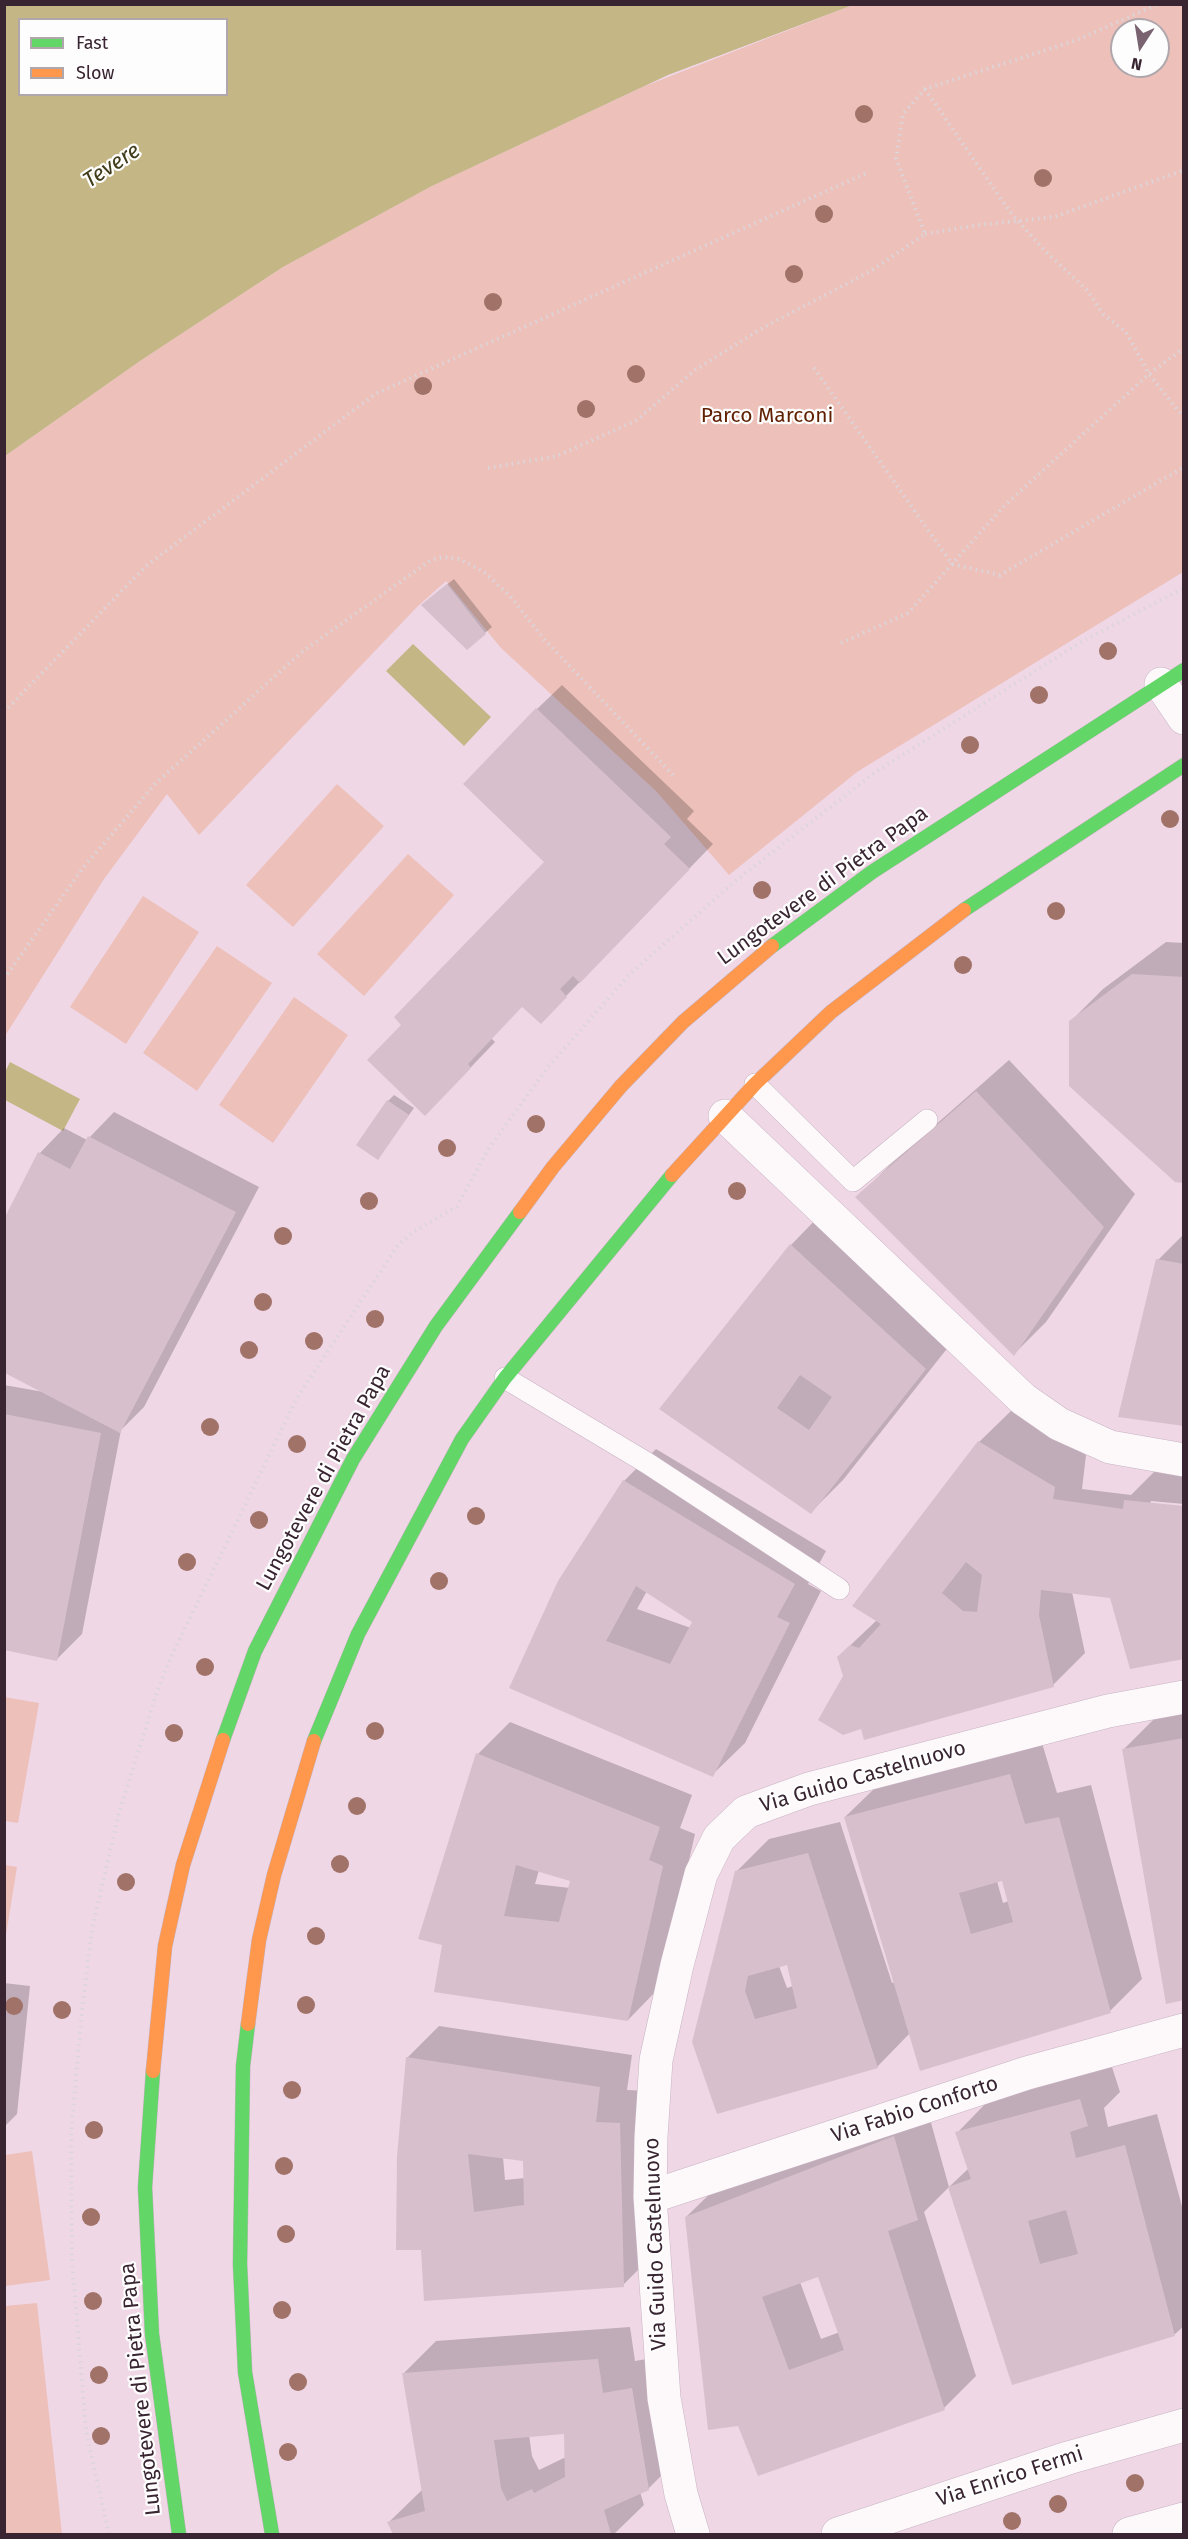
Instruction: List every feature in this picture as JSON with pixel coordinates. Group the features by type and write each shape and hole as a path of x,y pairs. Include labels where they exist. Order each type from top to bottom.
{"street":[{"path":"1172,677 1184,718"},
{"name":"Lungotevere di Pietra Papa","path":"178,2535 152,2334 145,2187 147,2130 165,1946 183,1865 231,1713 255,1651 325,1511 391,1395 436,1326 583,1128 669,1035 769,948 873,872 1172,677"},
{"path":"272,2535 245,2372 240,2264 243,2066 259,1940 274,1875 303,1775 336,1683 358,1634 462,1439 505,1378 671,1176 755,1084 831,1012 896,960 975,902 1184,765"},
{"path":"725,1116 1023,1399 1059,1424 1110,1447 1184,1460"},
{"name":"Via Guido Castelnuovo","path":"693,2535 681,2494 664,2398 650,2197 654,2081 677,1965 701,1874 719,1838 738,1817 763,1804 808,1789 935,1754 1108,1711 1184,1697"},
{"name":"Via Fabio Conforto","path":"650,2197 1027,2073 1184,2030"},
{"name":"Via Enrico Fermi","path":"838,2535 1068,2458 1184,2425"},
{"path":"1129,2535 1184,2519"}],"lane":[{"path":"755,1084 853,1181 927,1120"},
{"path":"505,1378 647,1463 839,1589"}],"path":[{"path":"925,234 896,158 903,114 925,89 1077,40 1158,4"},
{"path":"925,89 1018,221 1045,251 1088,291 1103,314 1126,332 1149,374 1184,418"},
{"path":"488,468 557,456 637,420 695,370 764,327 871,271 925,234 1054,218 1184,170"},
{"path":"4,712 146,566 375,394 869,172"},
{"path":"841,643 908,614 1005,505 1149,374 1184,348"},
{"path":"814,369 952,564 1000,575 1184,467"},
{"path":"4,979 82,869 155,784 303,651 431,560 442,557 459,559 483,571 510,596 544,639 674,776"}],"green space":[{"name":"Parco Marconi","path":"853,5 1183,5 1183,572 857,772 729,875 656,791 501,648 446,581 417,607 199,835 167,794 104,879 5,1036 5,456 140,361 283,267 432,186 645,86"},
{"path":"337,784 384,826 293,927 246,885"},
{"path":"408,854 454,895 364,996 317,954"},
{"path":"143,896 199,932 126,1044 70,1007"},
{"path":"217,946 272,983 197,1091 143,1053"},
{"path":"294,997 348,1035 273,1143 219,1105"},
{"path":"4,1697 39,1703 18,1823 5,1821"},
{"path":"4,1865 17,1867 5,1941"},
{"path":"32,2151 50,2280 5,2286 5,2155"},
{"path":"37,2303 62,2534 5,2534 5,2306"}],"water":[{"name":"Tevere","path":"9,4 853,4 668,75 432,186 283,267 140,361 5,456 4,7"},
{"path":"413,644 491,717 464,746 386,671"},
{"path":"10,1062 80,1099 63,1131 5,1100 5,1072"}],"building":[{"path":"447,584 486,634 467,650 421,605"},
{"path":"536,708 671,837 664,844 690,869 580,983 573,976 560,989 567,997 541,1024 522,1007 468,1064 471,1068 425,1116 367,1060 401,1025 394,1017 544,862 463,784"},
{"path":"1132,974 1184,977 1184,1183 1175,1182 1069,1086 1069,1021"},
{"path":"976,1091 1104,1227 1014,1356 855,1197"},
{"path":"387,1100 409,1115 378,1160 356,1145"},
{"path":"88,1136 236,1212 120,1433 5,1373 5,1217 38,1152 70,1169"},
{"path":"790,1244 926,1369 811,1514 659,1409","holes":["800,1375 832,1397 809,1430 777,1408"]},
{"path":"1156,1259 1184,1264 1184,1426 1118,1417"},
{"path":"4,1414 101,1433 57,1661 4,1650"},
{"path":"978,1441 1055,1487 1053,1499 1123,1509 1124,1500 1184,1506 1184,1659 1130,1669 1110,1598 1041,1590 1039,1615 1054,1687 864,1740 861,1729 843,1735 818,1720 843,1676 837,1657 850,1645 859,1648 881,1624 852,1606","holes":["966,1562 982,1575 977,1612 963,1611 942,1593"]},
{"path":"623,1480 795,1584 777,1617 790,1623 713,1777 509,1688 558,1581","holes":["636,1586 692,1622 670,1664 606,1641"]},
{"path":"1184,1738 1184,2000 1166,2004 1122,1749"},
{"path":"476,1753 660,1827 649,1860 663,1866 628,2021 434,1992 442,1945 418,1939","holes":["516,1865 570,1881 559,1922 504,1916"]},
{"path":"1010,1774 1025,1824 1059,1817 1111,2013 920,2071 844,1817","holes":["1002,1881 1013,1922 971,1934 959,1893"]},
{"path":"808,1853 878,2068 717,2114 692,2042 735,1871","holes":["787,1965 797,2008 755,2019 745,1991 748,1976"]},
{"path":"406,2057 600,2087 596,2122 620,2123 624,2287 424,2301 421,2250 396,2250 397,2156","holes":["468,2154 523,2161 524,2205 474,2212"]},
{"path":"1080,2099 1088,2126 1070,2132 1076,2158 1125,2145 1175,2336 1012,2385 948,2187 971,2179 955,2132","holes":["1066,2210 1078,2254 1040,2264 1028,2221"]},
{"path":"894,2136 918,2220 888,2231 945,2410 758,2476 738,2426 708,2430 685,2217","holes":["818,2277 844,2350 789,2370 762,2297"]},
{"path":"598,2359 603,2393 632,2388 649,2490 604,2510 611,2534 393,2534 387,2522 425,2511 402,2373","holes":["564,2434 565,2477 534,2493 532,2489 507,2501 501,2488 494,2440"]}],"traffic: fast":[{"path":"772,946 872,872 1184,670"},
{"path":"964,910 1184,765"},
{"path":"314,1741 358,1634 462,1439 505,1378 672,1175"},
{"path":"223,1740 255,1651 353,1459 436,1326 520,1212"},
{"path":"248,2024 243,2066 240,2264 245,2372 272,2534"},
{"path":"153,2071 145,2187 152,2334 179,2534"}],"traffic: slow":[{"path":"672,1175 755,1084 831,1012 964,910"},
{"path":"520,1212 553,1167 621,1086 683,1022 772,946"},
{"path":"153,2071 165,1946 183,1865 223,1740"},
{"path":"248,2024 259,1940 274,1875 314,1741"}]}
